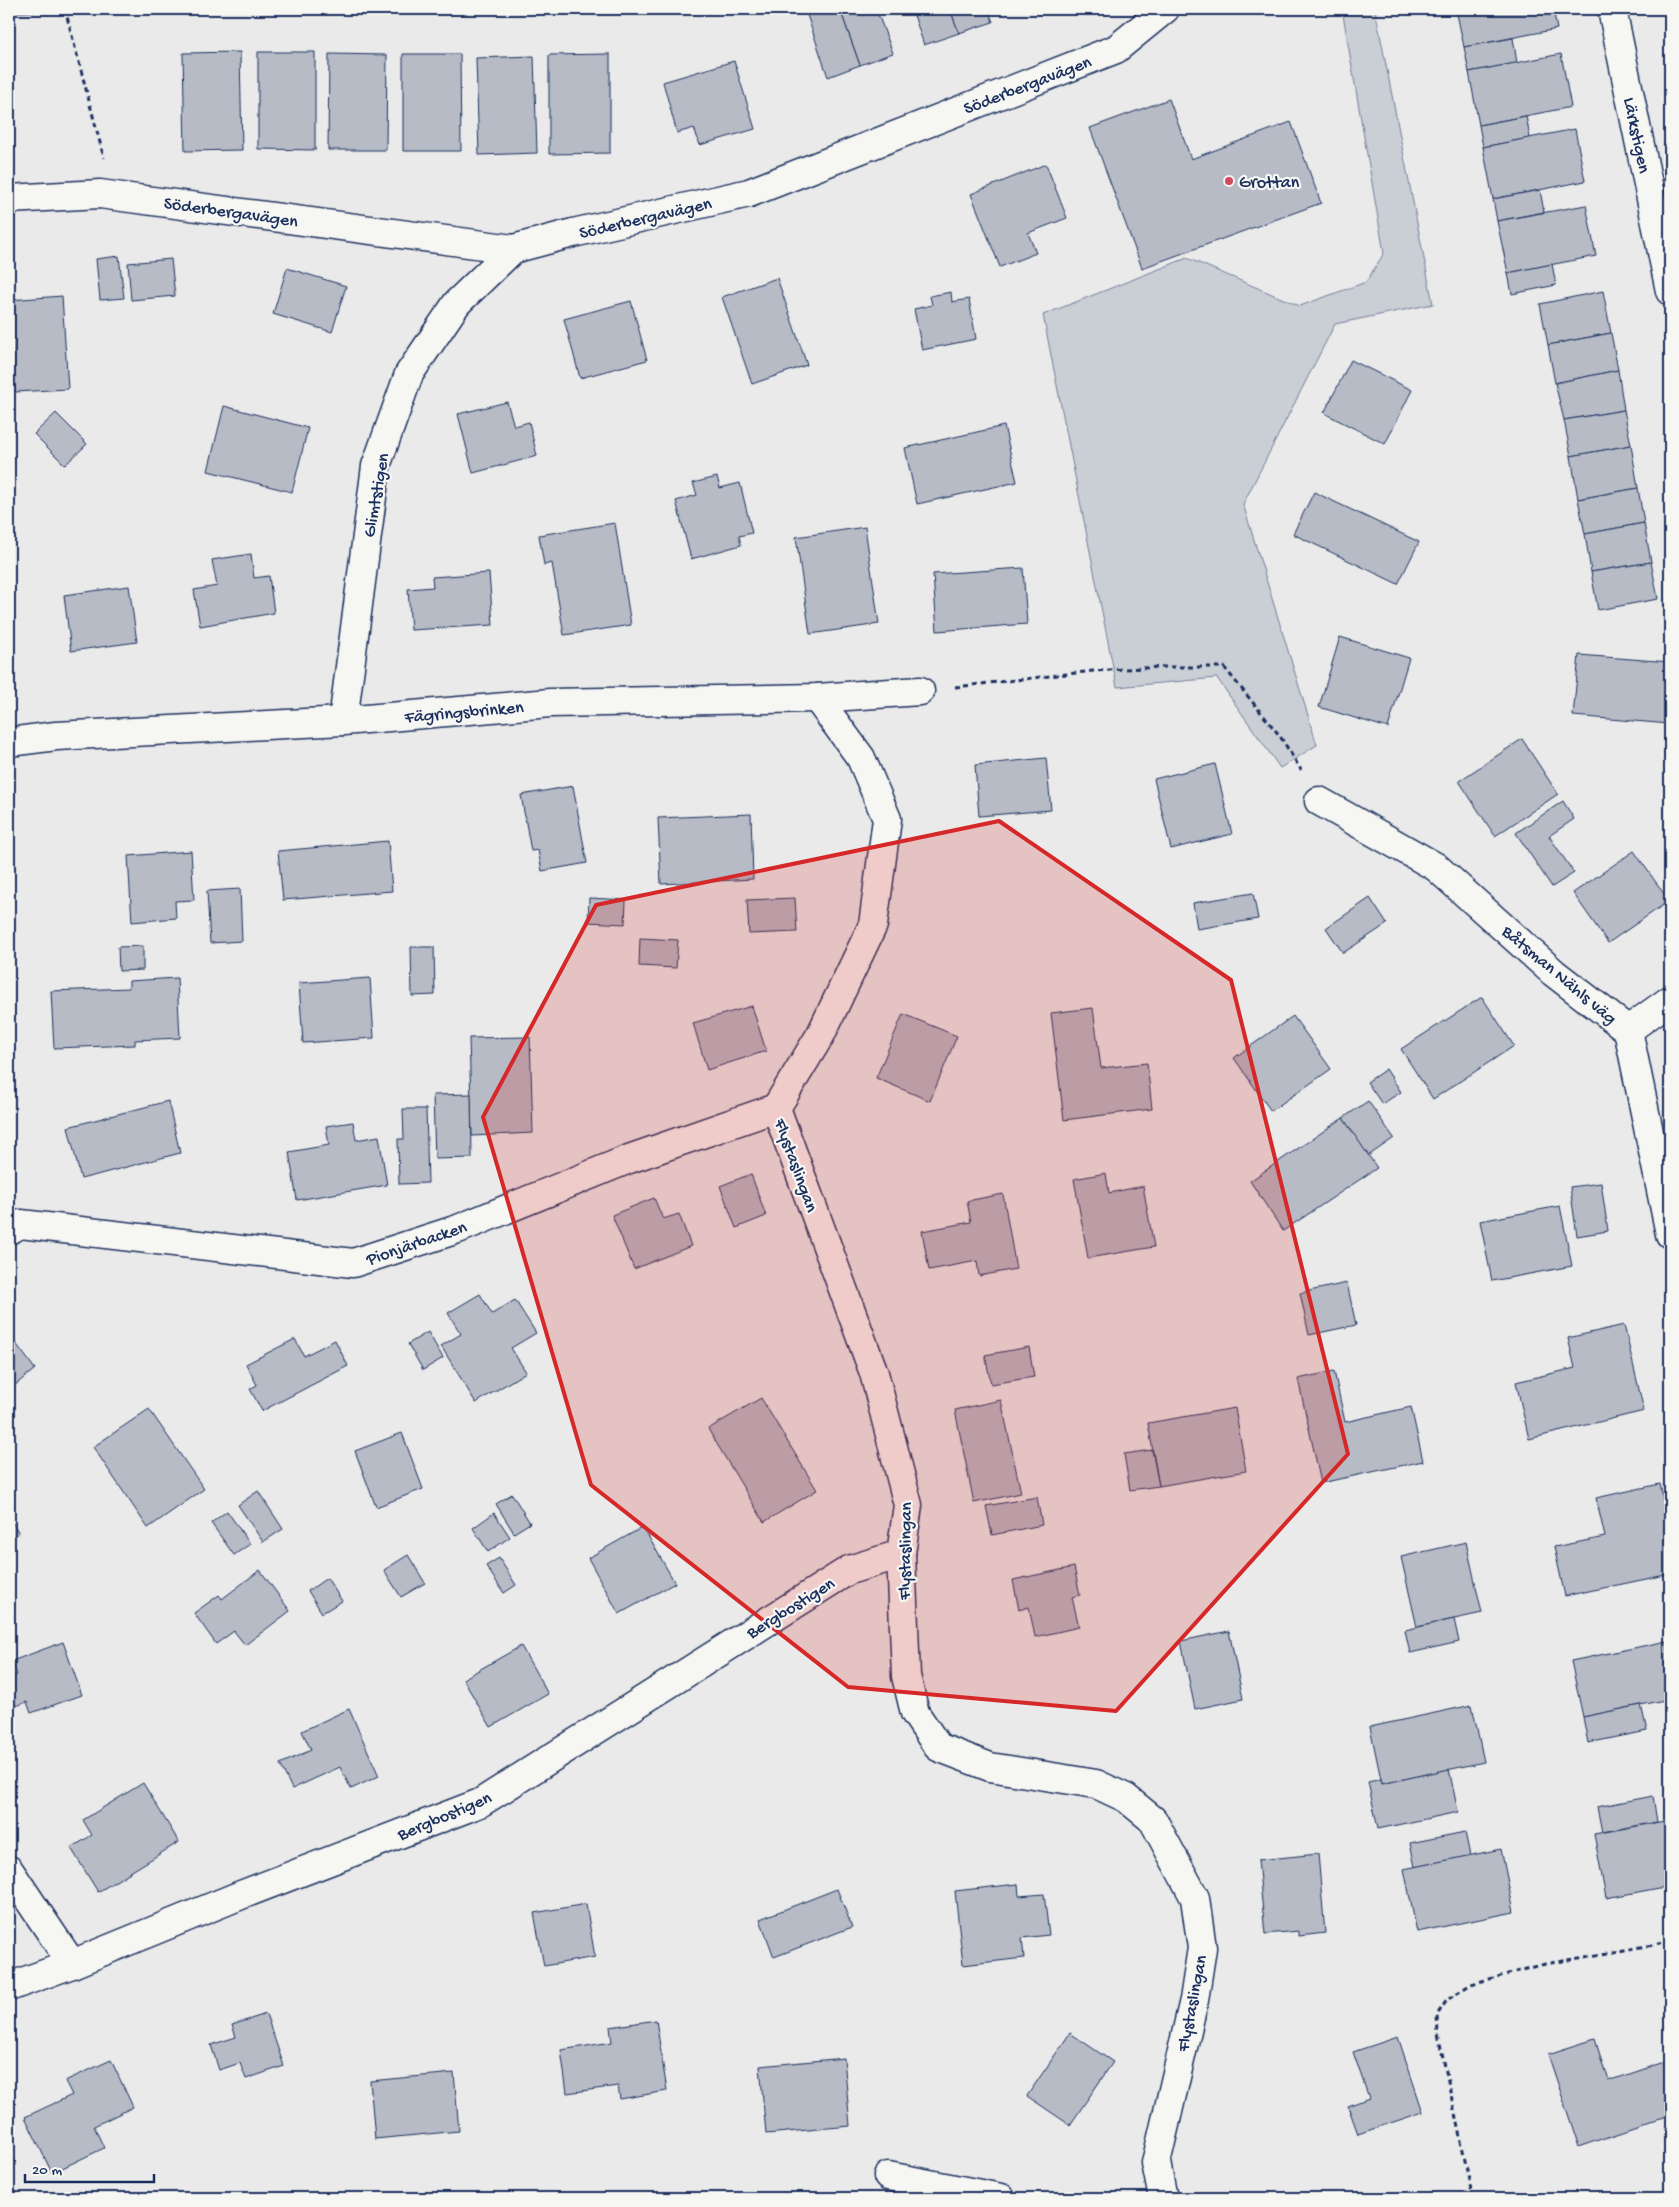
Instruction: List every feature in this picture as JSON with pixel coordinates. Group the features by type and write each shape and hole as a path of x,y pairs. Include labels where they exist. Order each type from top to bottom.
{"street":[{"name":"Söderbergavägen","path":"9,200 100,194 513,249 573,233 749,193 1116,49 1165,9"},
{"name":"Lärkstigen","path":"1612,9 1670,291"},
{"name":"Glimtstigen","path":"343,722 376,466 409,374 457,303 513,249"},
{"name":"Fägringsbrinken","path":"9,742 56,736 343,722 550,703 817,698 920,691"},
{"name":"Flystaslingan","path":"817,698 861,758 887,819 873,925 821,1034 776,1108 874,1373 908,1505 901,1554 906,1676 915,1713 938,1747 990,1766 1096,1784 1126,1798 1153,1820 1195,1898 1202,1948 1194,2000 1156,2163 1163,2198"},
{"name":"Båtsman Nähls väg","path":"1319,801 1436,867 1554,973 1628,1030 1670,1234"},
{"path":"1628,1030 1670,1000"},
{"name":"Pionjärbacken","path":"9,1230 21,1224 353,1263 458,1229 629,1158 776,1108"},
{"name":"Bergbostigen","path":"9,1988 241,1895 480,1803 849,1570 901,1554"},
{"path":"9,1870 72,1964"},
{"path":"888,2176 1002,2198"}],"path":[{"path":"66,9 108,172 100,194"},
{"path":"1165,9 1234,13 1244,9"},
{"path":"920,691 1093,671 1159,667 1224,667 1280,736 1319,801"},
{"path":"1474,2198 1438,2034 1437,2015 1447,2000 1471,1984 1536,1967 1670,1942"}],"highlighted area":[{"path":"999,821 1231,980 1348,1454 1116,1711 848,1687 591,1485 483,1117 596,905"}],"shaded area":[{"path":"9,9 54,9 53,11 9,13"},
{"path":"1342,9 1375,9 1433,304 1335,324 1243,504 1317,745 1280,768 1217,678 1117,687 1043,315 1187,258 1300,306 1366,282 1384,253"}],"building":[{"path":"805,9 840,9 860,65 828,77"},
{"path":"840,9 876,9 893,53 860,65"},
{"path":"912,9 950,9 959,33 924,45"},
{"path":"950,9 988,9 993,22 959,33"},
{"path":"1456,9 1553,9 1557,29 1464,47"},
{"path":"1513,38 1517,63 1469,72 1464,47"},
{"path":"240,52 242,150 185,151 183,53"},
{"path":"258,52 315,52 315,150 258,149"},
{"path":"329,54 387,55 386,150 328,150"},
{"path":"403,54 460,54 461,151 403,151"},
{"path":"610,54 610,153 549,154 549,55"},
{"path":"1561,54 1571,107 1479,125 1469,72"},
{"path":"534,56 537,153 479,155 476,58"},
{"path":"734,61 755,129 700,145 694,128 677,133 663,82"},
{"path":"9,88 13,142 9,143"},
{"path":"1169,99 1191,159 1291,122 1321,203 1142,268 1090,128"},
{"path":"1526,116 1530,138 1483,147 1479,125"},
{"path":"1575,129 1585,181 1493,199 1483,147"},
{"path":"1046,164 1067,218 1028,233 1036,253 1000,267 971,194"},
{"path":"1540,190 1544,212 1497,221 1493,199"},
{"path":"1586,205 1596,256 1508,273 1497,221"},
{"path":"119,256 124,298 100,300 96,259"},
{"path":"171,259 175,296 131,300 128,263"},
{"path":"1552,264 1556,285 1512,294 1508,273"},
{"path":"287,268 346,286 332,332 273,314"},
{"path":"777,278 807,365 752,384 722,297"},
{"path":"1603,291 1611,333 1548,345 1540,304"},
{"path":"951,292 952,302 969,299 976,339 922,350 914,309 932,305 930,296"},
{"path":"62,296 68,389 15,392 9,300"},
{"path":"631,301 647,360 580,378 564,319"},
{"path":"1611,333 1618,370 1555,383 1548,345"},
{"path":"1351,360 1412,390 1385,444 1324,413"},
{"path":"1618,370 1624,410 1564,420 1555,383"},
{"path":"507,402 514,426 529,422 537,456 473,473 458,414"},
{"path":"224,406 308,428 292,492 208,471"},
{"path":"1624,410 1631,445 1571,456 1564,420"},
{"path":"56,413 87,444 65,465 34,434"},
{"path":"1004,426 1017,482 917,504 905,448"},
{"path":"1631,445 1638,488 1578,499 1571,456"},
{"path":"717,477 720,488 740,483 752,533 739,536 741,545 691,559 676,501 697,495 693,483"},
{"path":"1638,488 1644,523 1585,534 1578,499"},
{"path":"1314,492 1419,542 1398,584 1293,534"},
{"path":"615,523 631,625 564,635 552,563 544,565 539,535"},
{"path":"1644,523 1651,562 1591,572 1585,534"},
{"path":"865,527 879,624 810,634 796,537"},
{"path":"251,554 254,578 269,576 274,613 200,626 194,590 217,586 212,560"},
{"path":"1651,562 1658,599 1598,610 1591,572"},
{"path":"1023,568 1027,624 937,631 933,574"},
{"path":"489,573 493,625 411,630 408,589 433,587 432,577"},
{"path":"129,586 137,642 71,651 64,595"},
{"path":"1340,637 1409,658 1388,728 1319,707"},
{"path":"1579,655 1670,662 1670,724 1573,716"},
{"path":"1522,739 1558,794 1495,836 1459,781"},
{"path":"1046,758 1051,810 979,816 975,765"},
{"path":"1215,764 1232,834 1171,849 1154,779"},
{"path":"573,786 587,863 542,871 538,850 531,851 521,795"},
{"path":"1563,801 1574,819 1549,836 1574,873 1552,887 1516,833"},
{"path":"751,814 753,879 661,884 658,818"},
{"path":"388,841 392,891 283,900 278,851"},
{"path":"191,851 194,900 175,901 176,918 132,922 128,856"},
{"path":"1634,851 1669,901 1608,943 1573,893"},
{"path":"240,889 242,941 210,943 207,891"},
{"path":"1253,893 1258,919 1197,929 1193,903"},
{"path":"589,898 626,900 625,924 588,922"},
{"path":"795,898 797,932 749,934 747,900"},
{"path":"1370,898 1387,924 1343,953 1326,928"},
{"path":"640,938 678,940 676,968 639,966"},
{"path":"143,946 143,970 119,971 118,947"},
{"path":"411,947 434,947 435,995 412,996"},
{"path":"177,978 180,1038 135,1040 135,1045 54,1048 51,991 129,988 129,981"},
{"path":"370,978 374,1038 303,1043 299,983"},
{"path":"1482,997 1514,1046 1433,1099 1401,1049"},
{"path":"752,1006 766,1051 707,1070 693,1023"},
{"path":"1093,1008 1101,1068 1147,1063 1152,1109 1064,1120 1051,1013"},
{"path":"903,1014 957,1036 930,1101 876,1078"},
{"path":"1293,1016 1331,1069 1271,1111 1234,1058"},
{"path":"530,1037 533,1133 472,1136 469,1038"},
{"path":"1386,1069 1401,1092 1382,1104 1367,1082"},
{"path":"471,1094 472,1158 435,1159 433,1095"},
{"path":"168,1101 180,1153 81,1179 68,1127"},
{"path":"1368,1101 1394,1138 1368,1156 1343,1118"},
{"path":"403,1109 426,1109 428,1183 399,1184 398,1139 404,1139"},
{"path":"1343,1118 1377,1168 1283,1231 1250,1181"},
{"path":"353,1122 356,1140 379,1136 387,1185 297,1200 289,1152 329,1145 326,1126"},
{"path":"1106,1173 1109,1193 1143,1186 1154,1247 1088,1258 1074,1179"},
{"path":"751,1174 766,1216 736,1228 720,1186"},
{"path":"1601,1183 1608,1231 1577,1236 1570,1187"},
{"path":"1003,1194 1016,1269 979,1276 977,1261 929,1270 922,1231 971,1222 967,1201"},
{"path":"654,1198 663,1219 679,1214 691,1246 634,1269 612,1215"},
{"path":"1560,1206 1572,1266 1492,1281 1480,1221"},
{"path":"1347,1283 1356,1325 1309,1335 1300,1293"},
{"path":"480,1294 492,1314 515,1300 536,1333 511,1348 526,1372 476,1403 441,1346 461,1334 448,1313"},
{"path":"1624,1325 1644,1411 1529,1439 1516,1382 1575,1368 1568,1338"},
{"path":"428,1332 443,1358 423,1370 408,1344"},
{"path":"9,1334 35,1369 9,1390"},
{"path":"295,1339 304,1356 335,1340 348,1366 262,1411 250,1389 257,1385 246,1364"},
{"path":"1029,1347 1034,1377 991,1384 985,1355"},
{"path":"1334,1371 1345,1422 1411,1407 1423,1461 1321,1483 1298,1379"},
{"path":"761,1398 817,1490 764,1522 708,1429"},
{"path":"1001,1400 1021,1493 974,1503 955,1410"},
{"path":"1235,1408 1246,1471 1159,1486 1148,1423"},
{"path":"149,1409 204,1489 148,1528 93,1447"},
{"path":"402,1433 423,1489 376,1507 355,1451"},
{"path":"1152,1450 1159,1486 1130,1490 1124,1454"},
{"path":"1660,1484 1670,1530 1670,1574 1565,1596 1554,1547 1605,1537 1596,1498"},
{"path":"258,1491 283,1529 263,1542 238,1505"},
{"path":"512,1494 530,1523 514,1533 496,1504"},
{"path":"1037,1497 1042,1525 992,1535 986,1506"},
{"path":"227,1511 250,1544 234,1555 211,1523"},
{"path":"494,1513 510,1537 488,1552 473,1528"},
{"path":"9,1517 19,1533 9,1540"},
{"path":"643,1527 675,1583 619,1614 588,1558"},
{"path":"1466,1542 1482,1613 1417,1627 1401,1557"},
{"path":"408,1555 425,1583 401,1597 384,1570"},
{"path":"499,1558 516,1585 504,1593 486,1566"},
{"path":"1074,1567 1080,1595 1072,1597 1079,1627 1035,1637 1029,1607 1019,1610 1013,1580"},
{"path":"260,1570 290,1611 245,1645 234,1631 216,1644 194,1613 219,1595 222,1599"},
{"path":"327,1578 342,1601 322,1613 308,1591"},
{"path":"1454,1619 1459,1642 1410,1653 1405,1630"},
{"path":"1229,1631 1243,1699 1195,1709 1181,1641"},
{"path":"1667,1641 1670,1656 1670,1699 1583,1717 1571,1661"},
{"path":"63,1642 82,1695 31,1713 27,1702 16,1706 9,1686 9,1678 17,1675 12,1661"},
{"path":"521,1646 548,1694 491,1727 463,1679"},
{"path":"1472,1705 1484,1762 1382,1784 1370,1727"},
{"path":"1641,1705 1647,1731 1588,1743 1583,1717"},
{"path":"349,1709 379,1776 351,1789 340,1767 292,1789 280,1764 311,1750 302,1731"},
{"path":"1449,1769 1458,1812 1378,1829 1368,1782 1381,1779 1382,1784"},
{"path":"143,1783 179,1842 98,1892 71,1848 92,1835 83,1820"},
{"path":"1653,1796 1657,1822 1602,1832 1597,1807"},
{"path":"1670,1820 1670,1886 1606,1898 1594,1834"},
{"path":"1465,1832 1470,1856 1415,1867 1410,1843"},
{"path":"1501,1849 1514,1912 1417,1932 1404,1869"},
{"path":"1318,1854 1325,1933 1299,1936 1299,1931 1265,1934 1258,1860"},
{"path":"1018,1884 1019,1896 1044,1894 1049,1935 1022,1938 1024,1958 963,1965 955,1891"},
{"path":"837,1889 852,1927 774,1957 760,1919"},
{"path":"586,1904 595,1957 544,1966 534,1913"},
{"path":"266,2014 284,2066 246,2079 240,2063 219,2070 211,2045 236,2037 232,2025"},
{"path":"656,2020 667,2091 620,2099 618,2086 567,2093 561,2050 612,2042 610,2027"},
{"path":"1070,2033 1113,2062 1070,2125 1027,2096"},
{"path":"1398,2037 1423,2112 1358,2134 1348,2106 1369,2098 1353,2052"},
{"path":"1595,2039 1608,2081 1670,2060 1670,2116 1579,2147 1548,2054"},
{"path":"844,2058 850,2126 766,2134 760,2066"},
{"path":"111,2060 133,2107 94,2126 104,2148 52,2173 25,2117 72,2095 65,2081"},
{"path":"454,2073 459,2131 375,2139 370,2081"}],"place":[{"name":"Grottan","path":"1229,181"}]}
